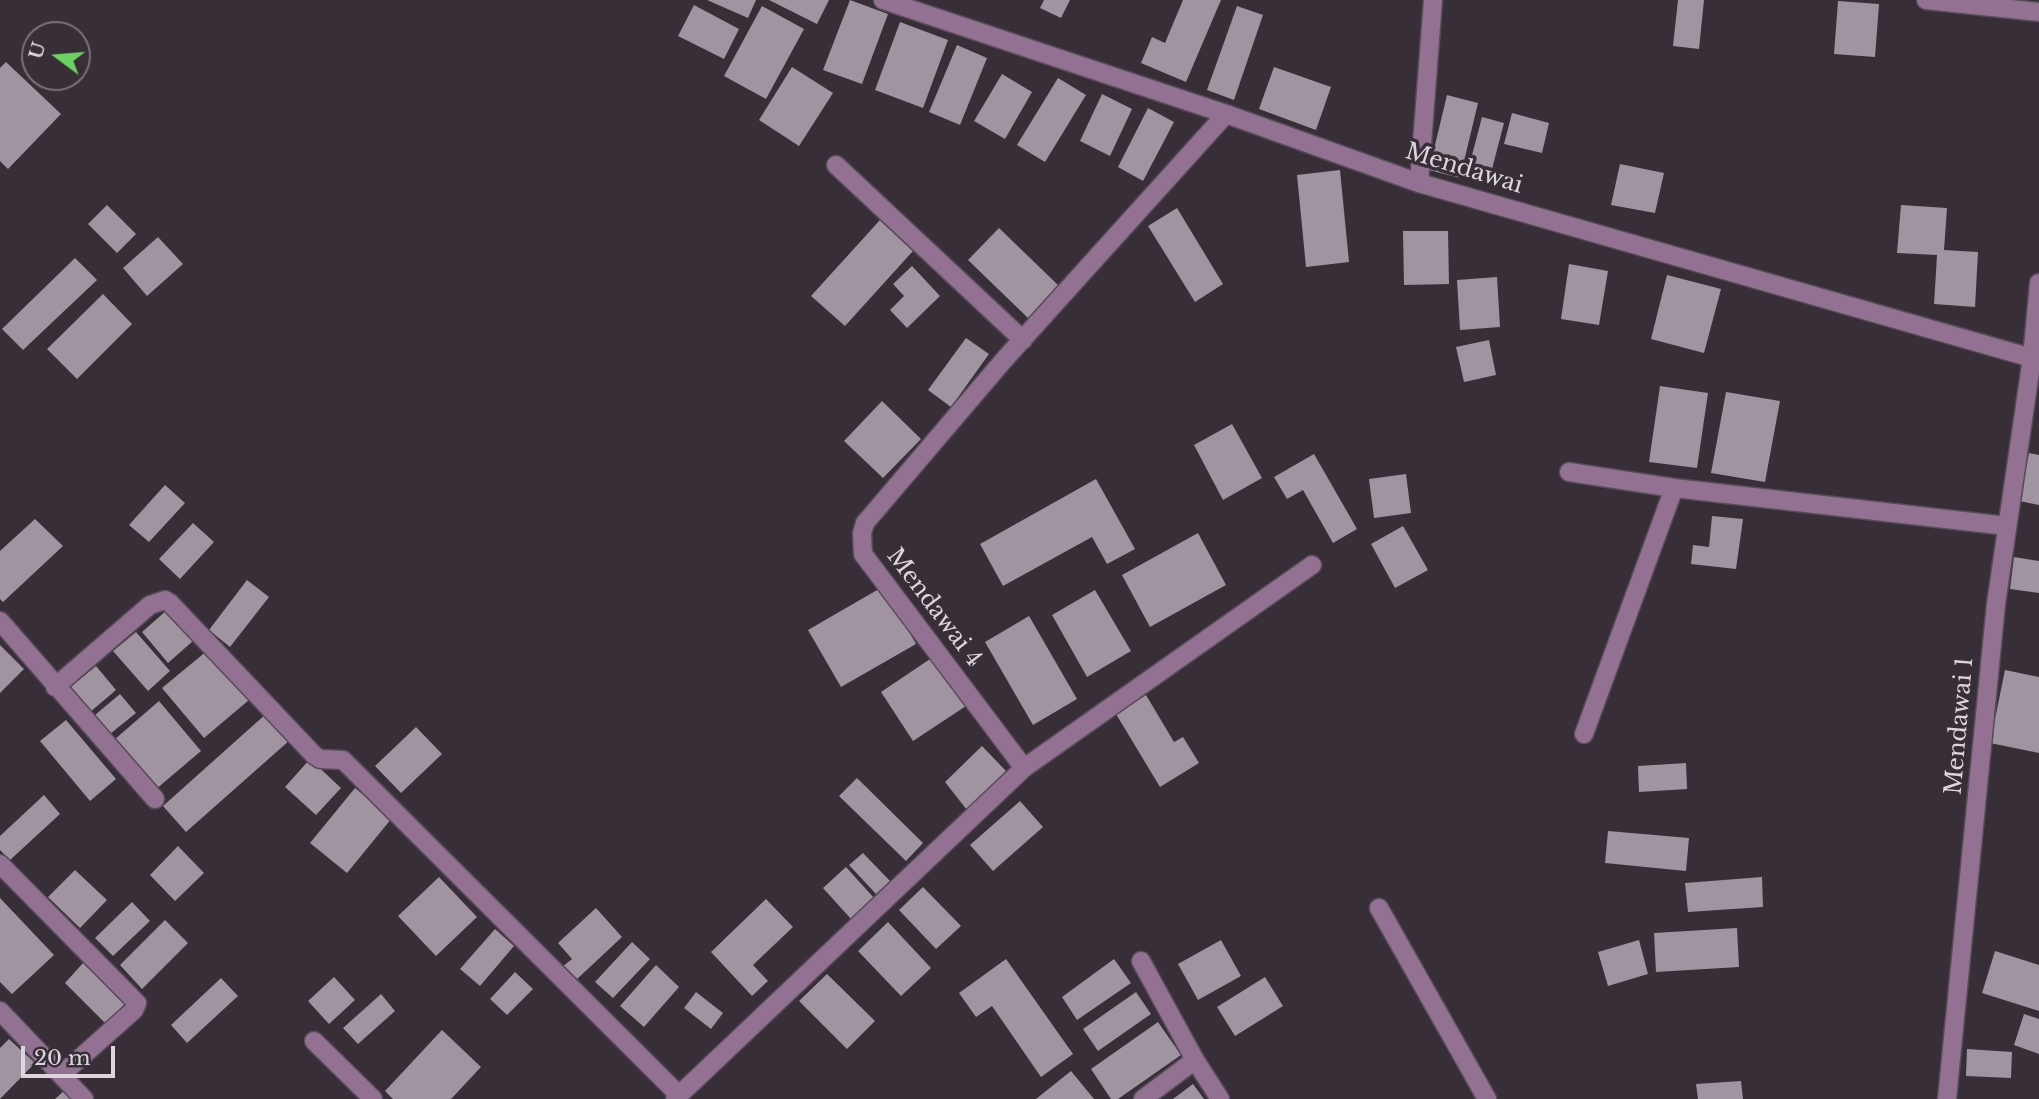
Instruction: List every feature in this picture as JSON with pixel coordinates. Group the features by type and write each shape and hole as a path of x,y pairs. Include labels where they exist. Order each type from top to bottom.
{"street":[{"name":"Mendawai","path":"883,0 1226,114 1419,183 2035,359"},
{"path":"1419,183 1433,0"},
{"path":"1926,0 2039,12"},
{"name":"Mendawai 4","path":"1024,768 863,554 861,543 865,523 1023,340 1226,114"},
{"path":"836,164 1023,340"},
{"name":"Mendawai 1","path":"1947,1099 1996,604 2035,359 2039,283"},
{"path":"1569,472 1674,488 2007,526"},
{"path":"1584,734 1674,488"},
{"path":"55,687 150,605 165,600 170,603 314,755 320,759 343,760 677,1097 1024,768 1312,565"},
{"path":"0,621 155,799"},
{"path":"0,864 137,1003 134,1010 61,1075"},
{"path":"1379,908 1487,1099"},
{"path":"1141,961 1195,1060 1220,1099"},
{"path":"0,1011 84,1099"},
{"path":"314,1041 373,1099"},
{"path":"1143,1099 1195,1060"}],"building":[{"path":"707,0 756,0 748,18"},
{"path":"769,0 829,0 817,24"},
{"path":"850,0 888,14 862,84 823,70"},
{"path":"1044,0 1070,0 1061,18 1040,8"},
{"path":"1183,0 1221,0 1186,82 1141,63 1152,37 1165,43"},
{"path":"1678,0 1704,0 1699,49 1673,46"},
{"path":"1838,1 1879,4 1875,57 1834,54"},
{"path":"694,5 739,29 724,59 678,36"},
{"path":"762,6 804,29 766,99 724,76"},
{"path":"1237,6 1263,15 1234,100 1207,90"},
{"path":"900,22 948,40 923,108 875,90"},
{"path":"957,45 987,58 960,125 929,112"},
{"path":"6,62 21,76 21,91 37,91 61,114 8,169 0,161 0,68"},
{"path":"792,67 833,93 799,146 759,120"},
{"path":"1274,67 1331,87 1316,130 1259,109"},
{"path":"1002,74 1032,92 1005,139 974,121"},
{"path":"1058,78 1086,95 1045,162 1017,145"},
{"path":"1102,94 1132,109 1110,156 1080,141"},
{"path":"1447,95 1478,103 1460,178 1429,170"},
{"path":"1148,108 1174,122 1143,181 1118,167"},
{"path":"1512,113 1549,123 1542,153 1504,144"},
{"path":"1482,117 1504,123 1492,169 1470,163"},
{"path":"1620,164 1664,173 1655,213 1611,205"},
{"path":"1340,170 1349,262 1306,267 1297,175"},
{"path":"107,205 136,234 117,253 88,224"},
{"path":"1901,205 1947,208 1944,250 1978,252 1975,307 1934,304 1937,255 1897,253"},
{"path":"1177,208 1223,284 1195,302 1148,226"},
{"path":"880,220 913,251 845,326 811,296"},
{"path":"999,228 1059,286 1028,318 968,260"},
{"path":"1403,231 1448,231 1449,284 1404,285"},
{"path":"158,237 183,264 147,296 123,268"},
{"path":"75,258 97,280 23,350 2,329"},
{"path":"1569,264 1608,271 1599,325 1561,319"},
{"path":"912,266 940,296 907,328 890,310 904,296 893,284"},
{"path":"1667,275 1721,289 1704,353 1651,339"},
{"path":"1497,277 1500,327 1460,330 1457,280"},
{"path":"103,294 132,324 77,379 47,349"},
{"path":"966,338 989,354 951,407 928,390"},
{"path":"1489,340 1496,375 1464,382 1456,347"},
{"path":"1660,386 1708,393 1697,468 1649,462"},
{"path":"1726,392 1780,401 1765,482 1711,473"},
{"path":"882,401 921,439 883,478 844,441"},
{"path":"1232,424 1262,478 1223,500 1194,445"},
{"path":"2029,453 2039,455 2039,505 2019,501"},
{"path":"1314,454 1357,529 1333,543 1303,490 1287,499 1274,477"},
{"path":"1406,474 1411,513 1374,518 1369,479"},
{"path":"1096,479 1135,549 1107,564 1092,537 1003,586 980,544"},
{"path":"165,485 185,503 149,542 129,525"},
{"path":"1712,516 1743,519 1736,569 1691,564 1693,545 1709,547"},
{"path":"35,519 63,546 3,602 0,599 0,551"},
{"path":"193,523 214,542 180,579 159,559"},
{"path":"1403,526 1428,570 1395,588 1371,544"},
{"path":"1198,533 1226,585 1150,627 1122,575"},
{"path":"2014,557 2039,561 2039,593 2010,589"},
{"path":"247,580 269,597 230,647 209,630"},
{"path":"884,586 916,644 841,687 808,630"},
{"path":"1095,590 1131,651 1087,677 1052,615"},
{"path":"167,610 193,641 168,663 142,632"},
{"path":"1029,616 1077,699 1033,725 985,642"},
{"path":"136,632 170,671 148,691 113,651"},
{"path":"0,645 24,669 0,693"},
{"path":"208,650 249,700 204,738 162,688"},
{"path":"933,657 966,706 913,741 881,692"},
{"path":"96,666 116,690 89,713 69,688"},
{"path":"2005,670 2039,677 2039,753 1990,743"},
{"path":"120,694 136,713 110,734 95,715"},
{"path":"1146,695 1174,742 1183,737 1199,763 1160,787 1116,714"},
{"path":"159,701 201,751 155,790 114,740"},
{"path":"267,713 290,740 186,832 163,806"},
{"path":"66,720 116,779 90,801 40,741"},
{"path":"416,727 442,754 401,793 375,766"},
{"path":"982,746 1006,771 967,810 945,782"},
{"path":"310,759 341,788 316,815 285,787"},
{"path":"1686,763 1687,789 1639,792 1638,766"},
{"path":"857,778 923,843 906,861 839,796"},
{"path":"355,788 392,818 347,873 310,843"},
{"path":"44,795 60,814 10,860 0,850 0,836"},
{"path":"1020,801 1043,827 993,871 970,845"},
{"path":"1608,831 1689,838 1686,871 1605,863"},
{"path":"178,846 204,873 175,901 150,875"},
{"path":"863,853 890,881 876,894 849,865"},
{"path":"846,867 874,898 851,919 823,888"},
{"path":"75,870 107,900 80,928 48,897"},
{"path":"439,877 477,917 436,956 398,916"},
{"path":"1762,877 1763,907 1688,912 1685,883"},
{"path":"923,887 961,926 936,949 899,910"},
{"path":"0,898 54,955 12,994 0,982"},
{"path":"766,899 793,927 753,965 768,981 752,996 711,952"},
{"path":"132,902 150,921 113,956 95,938"},
{"path":"596,908 622,937 575,981 562,967 572,959 558,943"},
{"path":"165,920 188,943 142,989 120,965"},
{"path":"888,922 931,968 901,996 858,951"},
{"path":"1737,928 1739,967 1656,972 1654,933"},
{"path":"495,929 514,946 480,986 460,969"},
{"path":"1221,940 1241,976 1198,1000 1178,964"},
{"path":"1639,940 1648,974 1608,986 1598,952"},
{"path":"632,942 650,959 613,998 595,982"},
{"path":"1995,951 2039,965 2039,1011 1982,993"},
{"path":"1006,959 1073,1054 1041,1077 992,1006 976,1017 959,993"},
{"path":"1114,959 1131,983 1077,1020 1062,997"},
{"path":"83,963 126,1003 105,1023 65,983"},
{"path":"656,965 679,987 644,1027 620,1006"},
{"path":"515,972 533,989 507,1015 490,999"},
{"path":"827,974 875,1021 847,1049 799,1001"},
{"path":"334,977 355,1000 329,1024 308,1001"},
{"path":"1265,977 1283,1006 1235,1036 1217,1007"},
{"path":"221,978 238,996 187,1043 171,1025"},
{"path":"696,992 723,1013 711,1029 684,1008"},
{"path":"1136,992 1151,1014 1098,1051 1083,1029"},
{"path":"381,994 395,1011 358,1044 343,1028"},
{"path":"2024,1014 2039,1019 2039,1054 2014,1045"},
{"path":"1158,1022 1181,1055 1118,1099 1111,1099 1091,1069"},
{"path":"442,1030 481,1067 451,1099 393,1099 385,1091"},
{"path":"9,1039 35,1063 0,1099 0,1048"},
{"path":"1967,1049 2012,1052 2011,1078 1966,1076"},
{"path":"1071,1071 1094,1099 1036,1099"},
{"path":"1741,1081 1743,1099 1698,1099 1696,1084"},
{"path":"1193,1084 1204,1099 1173,1099"},
{"path":"65,1090 74,1099 55,1099"}]}
